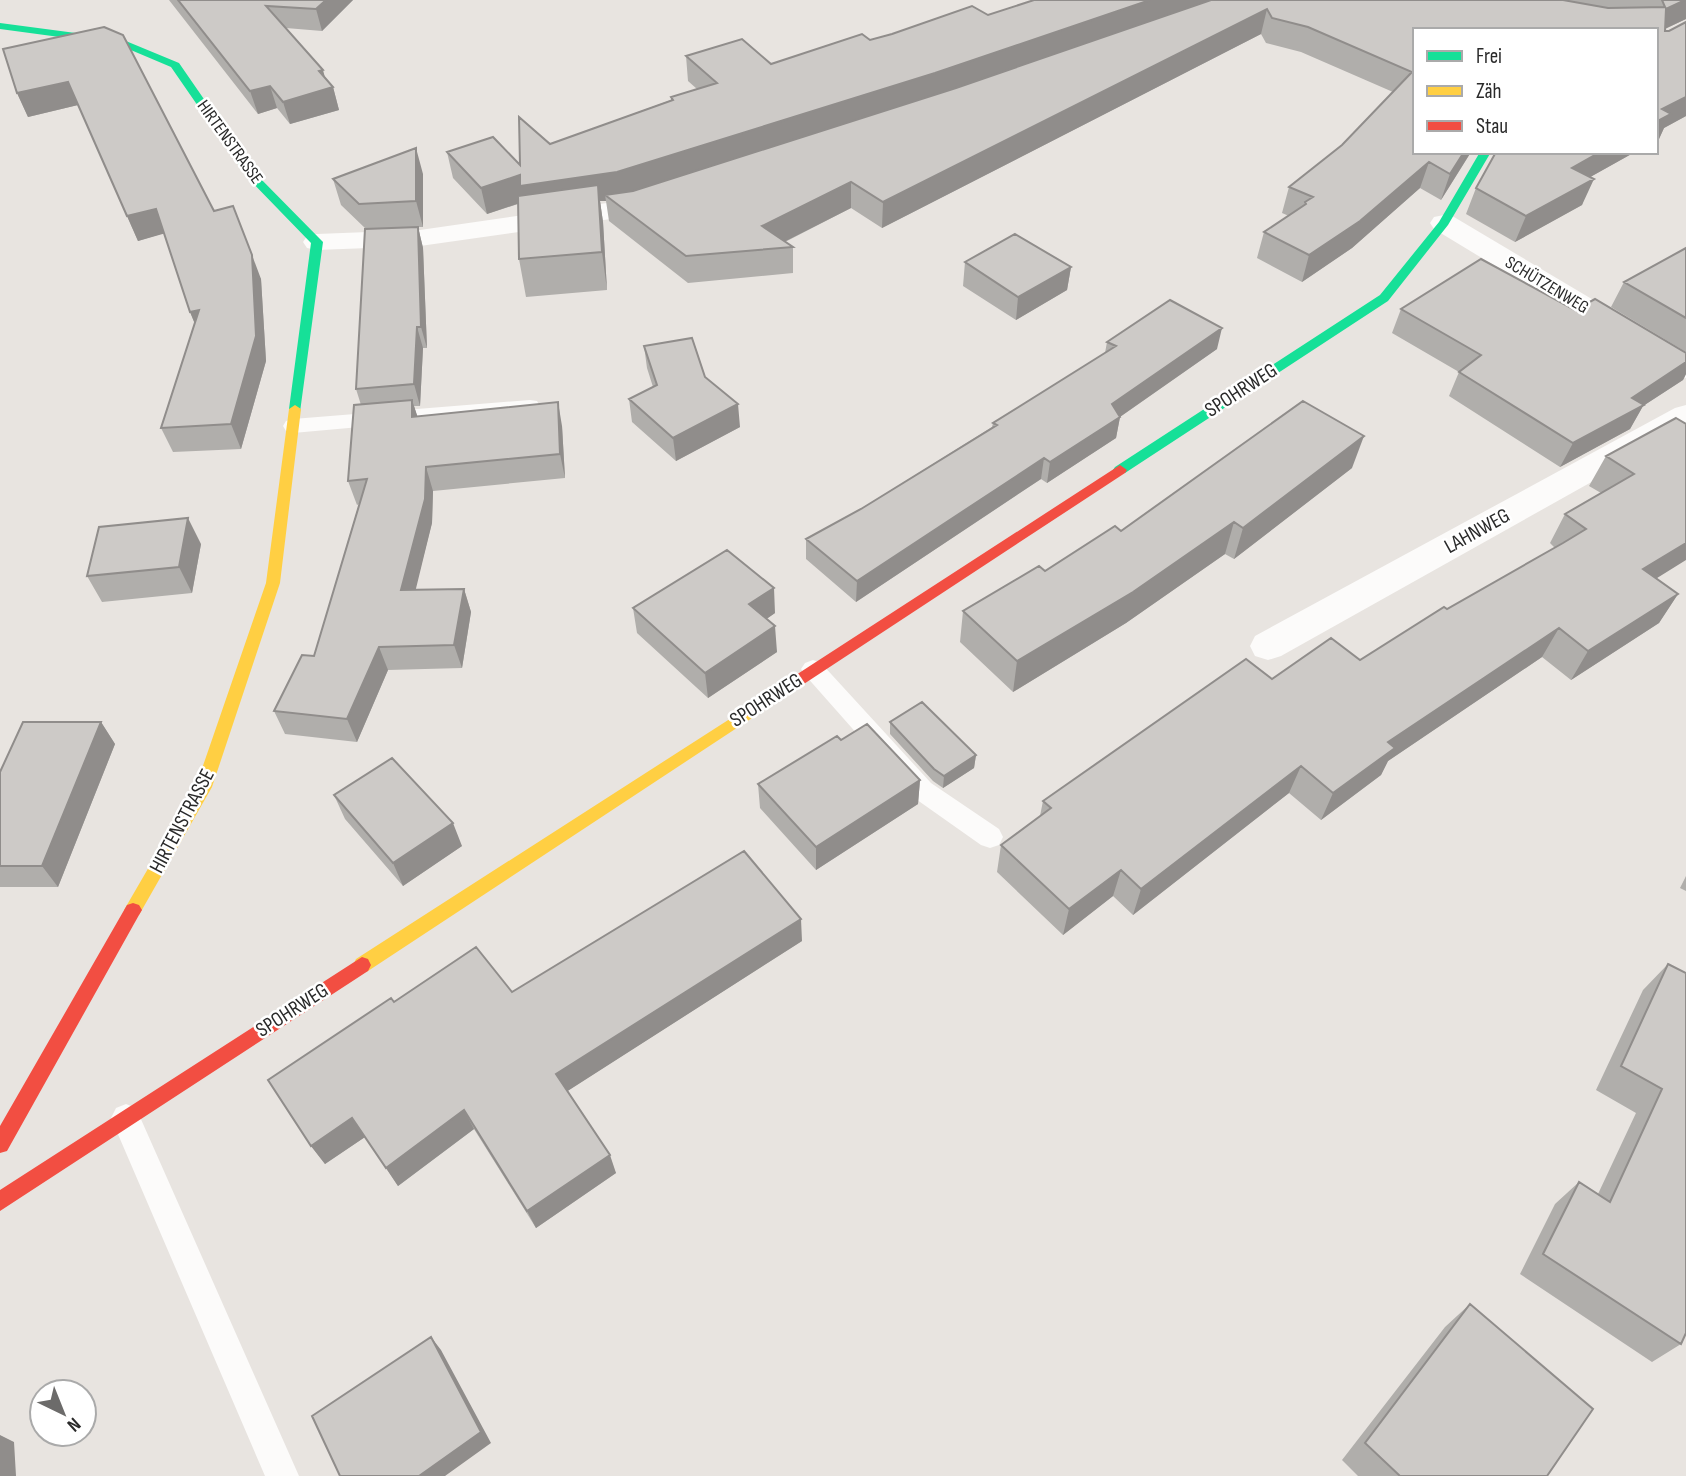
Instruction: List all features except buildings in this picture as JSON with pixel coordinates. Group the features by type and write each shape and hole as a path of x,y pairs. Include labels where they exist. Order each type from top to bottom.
{"street":[{"name":"HIRTENSTRASSE","path":"0,26 121,41 175,65 251,175 317,242 273,583 204,787 0,1144"},
{"name":"SPOHRWEG","path":"0,1201 1384,298 1444,223 1485,154"},
{"path":"317,242 420,238 625,209 678,192"},
{"name":"SCHÜTZENWEG","path":"1444,223 1686,368"},
{"name":"LAHNWEG","path":"1268,646 1686,415"}],"lane":[{"path":"293,426 555,403"},
{"path":"813,669 922,790 990,837"},
{"path":"126,1118 282,1476"}],"traffic: fast":[{"path":"0,26 121,42 175,65 251,175 317,242 295,409"},
{"path":"1120,470 1384,298 1444,223 1485,154"}],"traffic: slow":[{"path":"133,910 204,787 273,583 295,409"},
{"path":"362,965 750,712"}],"traffic: jam":[{"path":"750,712 1120,470"},
{"path":"0,1144 133,910"},
{"path":"0,1201 362,965"}]}
